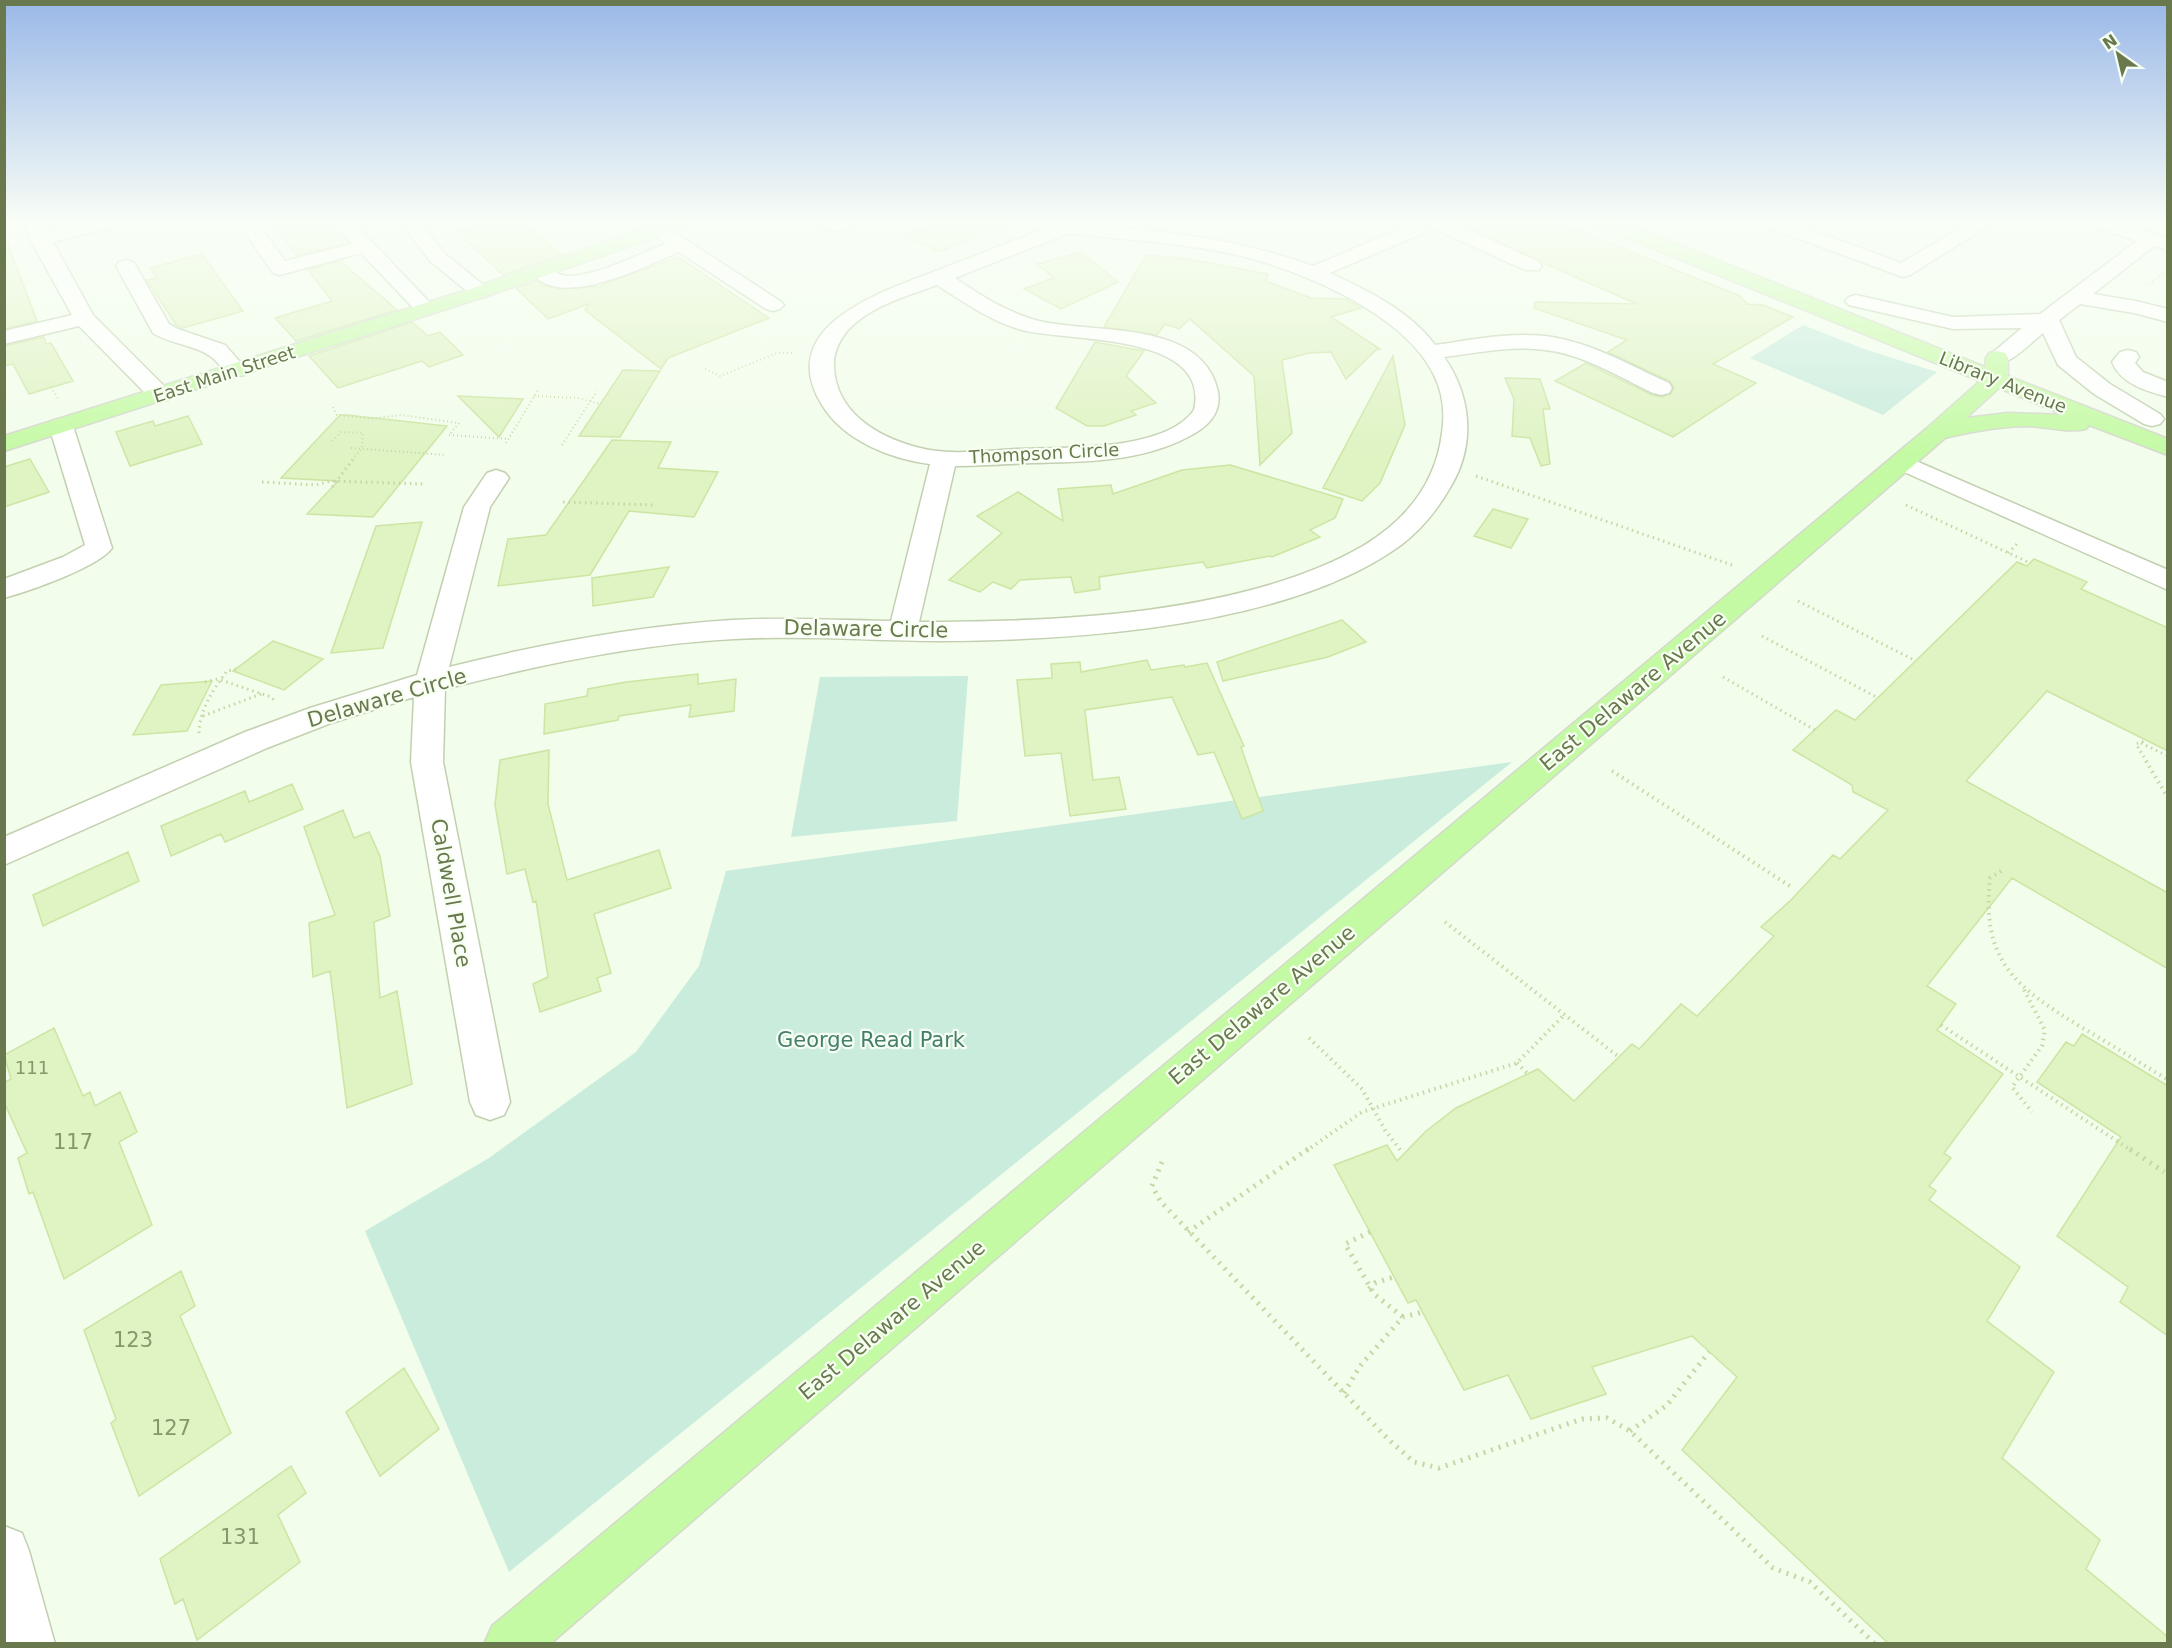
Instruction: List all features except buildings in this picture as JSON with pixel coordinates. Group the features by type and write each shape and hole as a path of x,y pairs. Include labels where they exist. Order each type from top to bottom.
{"main road":[{"name":"East Main Street","path":"4,444 458,299"},
{"name":"Library Avenue","path":"1818,299 1983,358"},
{"name":"Library Avenue","path":"1851,299 2158,433"},
{"name":"East Delaware Avenue","path":"510,1644 1935,434 1983,358"},
{"path":"1935,434 1972,423 2031,419 2158,433"}],"street":[{"path":"73,299 84,318 160,395"},
{"path":"145,299 161,328 170,334 217,350 236,370"},
{"path":"415,299 425,309"},
{"path":"764,299 773,305"},
{"name":"Thompson Circle","path":"884,299 854,314 829,340 820,366 833,407 845,420 865,433 908,452 944,459 1121,450 1151,443 1191,427 1204,414 1208,397 1204,382 1196,368 1182,355 1162,346 1131,339 1052,330 1009,319 976,299"},
{"name":"Delaware Circle","path":"4,852 264,736 323,714 430,683 581,649 692,633 781,627 903,631 1019,631 1150,618 1249,600 1287,589 1349,564 1390,540 1423,513 1440,488 1458,434 1458,411 1452,388 1431,352 1398,321 1365,299"},
{"path":"1983,358 2048,320 2071,299"},
{"path":"2084,299 2168,316"},
{"path":"1856,301 1953,323 2048,320"},
{"path":"4,339 84,318"},
{"path":"2048,320 2066,360 2158,433"},
{"path":"1431,352 1544,343 1570,348 1661,388"},
{"path":"2128,357 2123,362 2124,367 2132,374 2168,390"},
{"path":"4,589 58,569 99,548 61,426"},
{"path":"903,631 944,459"},
{"path":"1902,462 2168,581"},
{"name":"Caldwell Place","path":"490,1102 427,762 430,683 477,507 496,478"},
{"path":"4,1551 29,1644"}],"path":[{"path":"705,369 720,376 777,353 797,353"},
{"path":"333,407 337,415 369,419 401,415 459,423 448,435 507,441 538,390"},
{"path":"562,445 597,391"},
{"path":"534,396 578,398 600,404"},
{"path":"332,441 341,432 363,433 362,448 332,487"},
{"path":"351,448 446,455"},
{"path":"1447,469 1519,490 1735,566"},
{"path":"262,482 316,485 336,481 424,484"},
{"path":"563,502 653,505"},
{"path":"626,510 630,504"},
{"path":"1906,505 2030,563"},
{"path":"1798,601 1916,661"},
{"path":"1762,636 1878,698"},
{"path":"200,735 198,729 220,680 227,671 236,669"},
{"path":"1723,677 1815,730"},
{"path":"206,682 207,680 220,680 271,697 282,710"},
{"path":"203,716 261,694"},
{"path":"2147,741 2136,744 2168,798"},
{"path":"2140,742 2168,756"},
{"path":"1612,771 1793,888"},
{"path":"2001,871 1990,878 1986,899 1992,933 2006,968 2022,987 2045,1030 2042,1046 2012,1087 2032,1112"},
{"path":"1445,922 1619,1057"},
{"path":"2022,987 2168,1080"},
{"path":"1188,1232 1362,1112 1517,1063 1565,1014"},
{"path":"1941,1025 2164,1172"},
{"path":"1309,1038 1362,1089 1385,1130 1401,1151"},
{"path":"1517,1063 1528,1074"},
{"path":"1162,1162 1152,1186 1161,1202 1388,1439 1414,1462 1439,1468 1582,1419 1607,1418 1630,1431 1773,1568 1810,1582 1875,1644"},
{"path":"1370,1233 1345,1244 1369,1289 1386,1308 1403,1317"},
{"path":"1369,1289 1375,1283 1394,1277"},
{"path":"1344,1393 1359,1366 1403,1317 1423,1312"},
{"path":"1630,1431 1667,1405 1709,1352"}],"green space":[{"path":"1803,325 1867,350 1937,372 1883,415 1750,358"},
{"path":"968,676 957,821 791,837 820,677"},
{"name":"George Read Park","path":"1512,762 509,1572 365,1231 489,1158 636,1052 699,966 726,871"}]}
